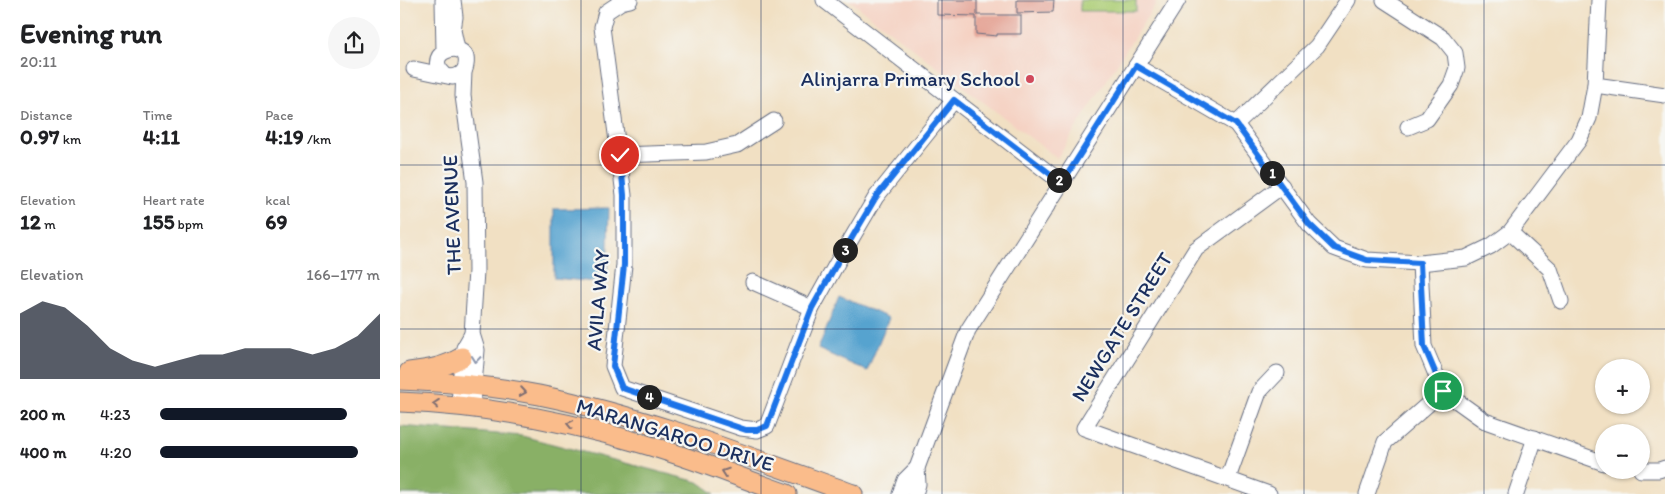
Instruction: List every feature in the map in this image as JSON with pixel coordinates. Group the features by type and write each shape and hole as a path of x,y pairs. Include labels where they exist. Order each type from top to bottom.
{"main road":[{"path":"400,372 424,371 443,366 462,357"},
{"name":"MARANGAROO DRIVE","path":"400,380 468,384 537,394 575,403 652,423 853,494"},
{"name":"MARANGAROO DRIVE","path":"400,402 466,407 547,419 641,443 787,494"}],"street":[{"path":"443,0 446,53"},
{"path":"453,0 455,17 453,30 446,53 438,67 453,74"},
{"name":"AVILA WAY","path":"630,0 621,2 606,12 602,27 624,195 624,265 613,366 622,388 746,430 757,430 767,426 812,308 876,197 954,100"},
{"path":"824,0 1062,183"},
{"path":"915,494 918,484 917,468 968,330 1178,0"},
{"path":"1236,124 1317,46 1348,0"},
{"path":"1384,0 1443,38 1455,52 1457,68 1451,85 1427,119 1408,127"},
{"path":"1136,66 1236,124 1309,224 1334,248 1367,260 1420,263 1466,258 1491,246 1510,232 1579,140 1589,118 1596,85 1600,0"},
{"path":"446,53 464,55 467,63 453,74 407,70 446,53"},
{"name":"THE AVENUE","path":"453,74 463,96 475,182 476,271 472,334 477,350 468,384 466,407"},
{"path":"1596,85 1665,95"},
{"path":"620,155 706,152 737,145 774,121"},
{"name":"NEWGATE STREET","path":"1269,494 1084,428 1196,249 1282,186"},
{"path":"1510,232 1550,269 1561,302"},
{"path":"1420,263 1424,346 1443,391 1485,421 1595,460"},
{"path":"753,282 812,308"},
{"name":"THE AVENUE","path":"468,384 462,357 464,348 472,334"},
{"path":"1228,478 1259,392 1277,372"},
{"path":"1367,494 1385,442 1443,391"},
{"path":"1516,494 1535,438"},
{"path":"900,494 905,480 917,468"},
{"path":"1650,470 1665,468"}],"shaded area":[{"name":"Alinjarra Primary School","path":"849,0 1158,0 1057,158"}],"green space":[{"path":"1080,0 1136,0 1136,11 1080,11"},
{"path":"400,426 522,436 698,482 715,494 400,494"}],"water":[{"path":"609,208 607,283 554,278 554,209"},
{"path":"839,297 889,318 867,371 818,349"}],"building":[{"path":"937,0 977,0 977,15 1021,15 1021,34 997,34 997,36 976,34 976,16 937,15"},
{"path":"1017,0 1054,0 1053,12 1017,13"}],"place":[{"name":"Alinjarra Primary School","path":"1030,79"}],"route":[{"path":"620,155 624,195 624,265 613,366 617,379 622,388 746,430 757,430 767,426 812,308 837,263 876,197 954,100 1062,183 1136,66 1236,124 1309,224 1334,248 1367,260 1420,263 1424,346 1443,391"}]}
